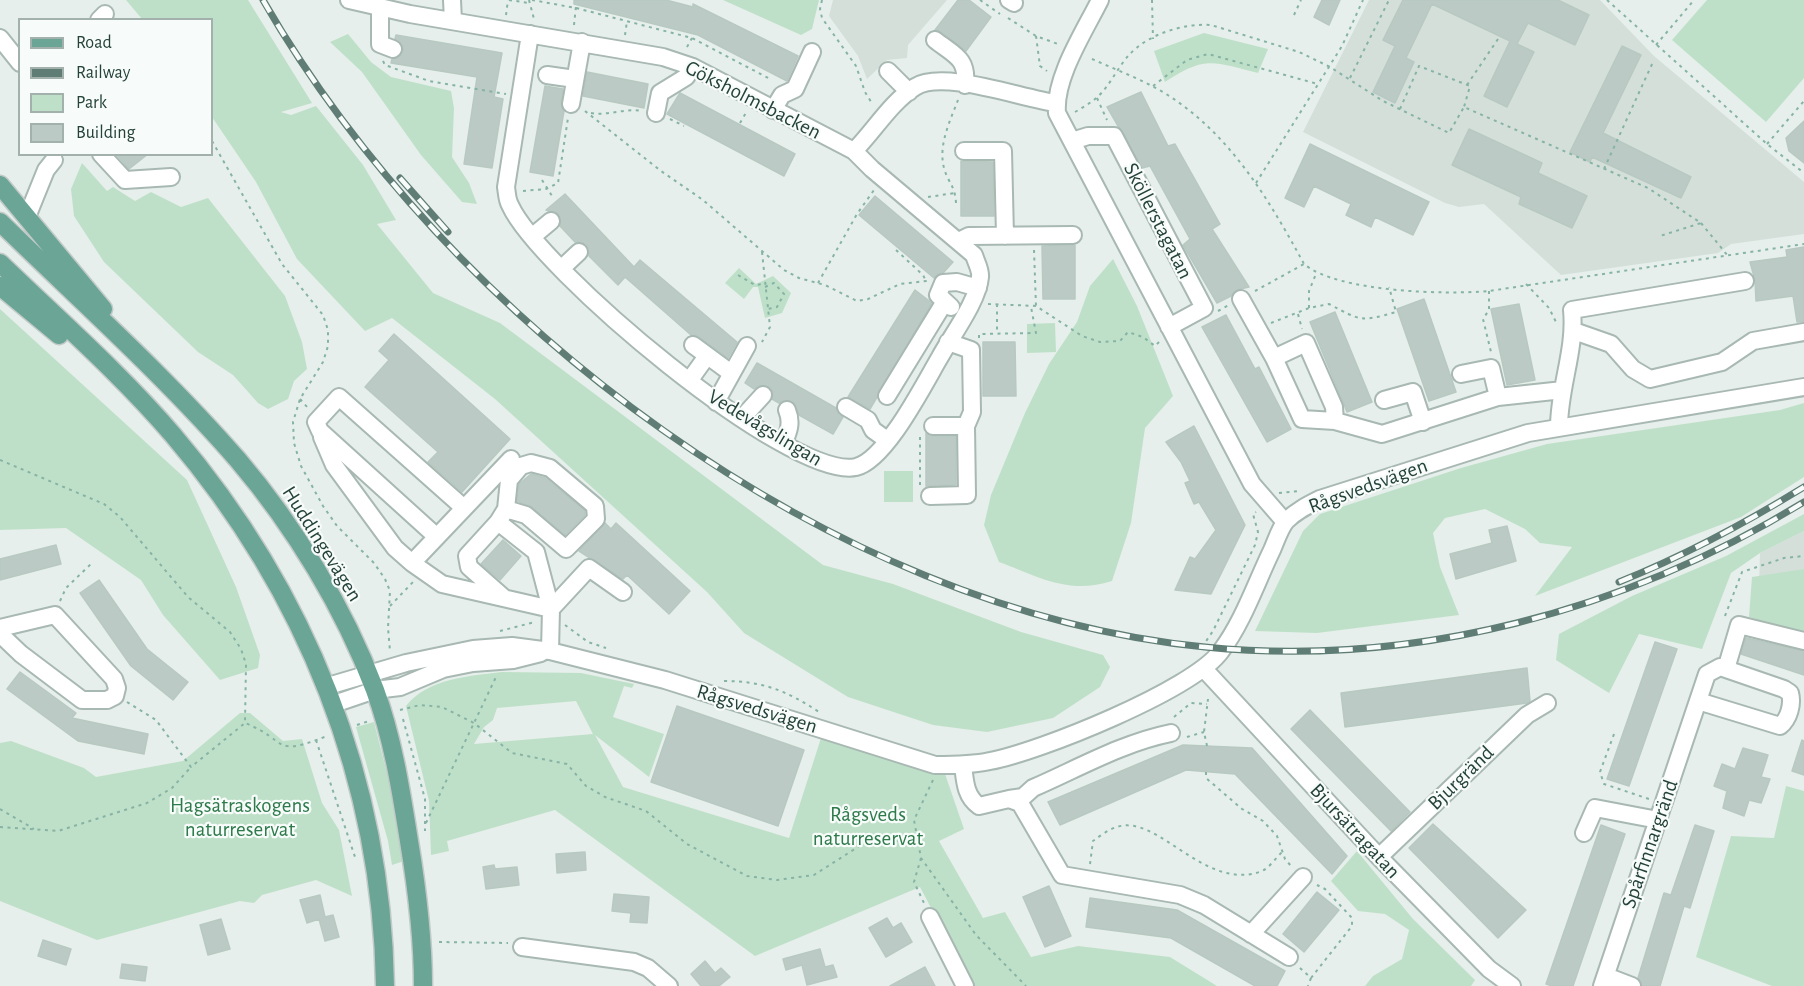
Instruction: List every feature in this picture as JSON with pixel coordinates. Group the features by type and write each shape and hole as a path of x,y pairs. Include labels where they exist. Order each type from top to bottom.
{"main road":[{"path":"0,185 92,294 124,341"},
{"name":"Huddingevägen","path":"0,222 124,341 238,460 263,491 315,567 371,682 392,713 400,784 419,908 423,986"},
{"path":"0,263 132,391 173,435 210,481 276,578 328,686 341,730 365,820 377,882 385,986"},
{"path":"0,286 132,391"}],"street":[{"name":"Göksholmsbacken","path":"349,0 380,9 453,21 532,28 578,35 663,57 693,67 854,151"},
{"path":"452,0 453,21"},
{"path":"967,310 944,303 938,296 934,282 957,282 978,288 981,274 974,255 872,169 854,151 909,92 916,86 933,81 1056,103 1062,79 1100,0"},
{"path":"380,9 378,33 380,44 386,52"},
{"name":"Vedevågslingan","path":"532,28 506,187 510,205 533,236 599,307 658,359 716,402 742,418 816,461 835,468 847,468 868,462 887,440 948,342 978,288"},
{"path":"571,104 578,35"},
{"path":"0,38 18,60"},
{"path":"935,40 963,62 966,73 965,85"},
{"path":"773,110 782,95 795,89 812,52"},
{"path":"656,113 660,93 686,77 693,67"},
{"path":"888,71 909,92"},
{"path":"547,75 575,79"},
{"name":"Sköllerstagatan","path":"1056,103 1061,123 1072,141 1165,334 1252,484 1285,522"},
{"path":"1072,141 1088,136 1114,136"},
{"name":"Sköllerstagatan","path":"1114,136 1204,309 1165,334"},
{"path":"964,151 1003,152 1005,236"},
{"path":"103,156 125,180 171,177"},
{"path":"27,217 46,170 54,160"},
{"path":"533,236 552,221"},
{"path":"959,242 969,236 1073,235"},
{"path":"562,268 579,252"},
{"path":"1559,427 1567,330 1572,310 1745,281"},
{"path":"1241,299 1274,358 1302,419 1335,421 1382,434 1498,397 1563,390"},
{"path":"887,396 944,303"},
{"path":"1567,330 1611,344 1633,369 1650,379 1722,362 1754,341 1804,332"},
{"path":"930,496 967,495 966,426 972,412 971,350 948,342"},
{"path":"716,402 755,343"},
{"path":"1274,358 1306,344 1334,407 1335,421"},
{"path":"693,345 707,356 737,372"},
{"path":"689,381 707,356"},
{"path":"1461,374 1491,368 1498,397"},
{"name":"Rågsvedsvägen","path":"328,686 371,682 473,649 512,646 550,651 665,680 935,765 963,765 991,761 1041,746 1172,690 1204,669 1221,652 1233,632 1285,522 1305,506 1320,499 1495,442 1559,427 1804,387"},
{"path":"1384,400 1413,392 1423,422"},
{"path":"742,418 763,395"},
{"path":"464,508 339,397 316,422 334,465 394,548 442,584 551,609"},
{"path":"784,442 790,430 790,417 787,410"},
{"path":"846,413 868,420 873,430 887,440"},
{"path":"927,428 966,426"},
{"path":"320,431 437,537"},
{"path":"418,567 437,537 511,459"},
{"path":"502,515 526,515 566,549 596,519 597,512 595,506 550,468 531,463 521,466 508,480 502,515 467,556 470,567 505,599"},
{"path":"502,515 536,552 551,609 550,651"},
{"path":"551,609 589,568 623,592"},
{"path":"0,628 55,615 114,679 117,688 115,696 107,700 82,700 21,654 0,634"},
{"path":"1698,701 1773,726 1780,726 1786,722 1792,700 1790,693 1726,669 1739,625 1804,641"},
{"name":"Bjursätragatan","path":"1204,669 1379,857 1490,969 1512,986"},
{"name":"Spårfinnargränd","path":"1604,981 1707,674 1713,669 1726,669"},
{"name":"Rågsvedsvägen","path":"334,705 371,682"},
{"name":"Bjurgränd","path":"1379,857 1527,715 1547,703"},
{"path":"963,765 967,792 979,806 1023,797 1033,788 1118,748 1139,740 1171,733"},
{"path":"1009,799 1020,803 1062,875 1088,882 1180,895 1204,905 1289,957"},
{"path":"1584,833 1595,808 1658,820"},
{"path":"1251,934 1303,877"},
{"path":"930,917 966,986"},
{"path":"522,946 634,962 648,968 669,986"},
{"path":"1604,981 1632,986"}],"path":[{"path":"506,18 509,0 544,1 576,7 692,38 718,54 772,80"},
{"path":"822,0 820,9 822,18 856,66 865,92 884,119"},
{"path":"980,0 1036,36 1060,45"},
{"path":"1152,0 1153,39"},
{"path":"1294,15 1301,0"},
{"path":"1256,183 1330,67 1363,0"},
{"path":"1349,79 1389,0"},
{"path":"1607,0 1767,144 1804,173"},
{"path":"1656,45 1694,0"},
{"path":"531,1 532,28"},
{"path":"576,7 578,35"},
{"path":"625,35 627,21"},
{"path":"1073,114 1097,98 1131,53 1177,28 1197,24 1211,25 1299,52 1330,67 1400,109 1449,133 1464,107 1470,87 1419,66 1400,109"},
{"path":"1036,36 1040,66 1050,74"},
{"path":"686,50 692,38"},
{"path":"1467,85 1498,39"},
{"path":"386,52 385,65 429,81 520,97"},
{"path":"1153,86 1187,60 1208,54 1318,84"},
{"path":"1092,59 1153,86 1179,102 1207,125 1256,183 1304,264 1316,274 1354,284 1463,293 1489,291 1804,244"},
{"path":"1604,169 1653,63"},
{"path":"755,78 758,73"},
{"path":"1097,98 1114,136"},
{"path":"1767,144 1804,101"},
{"path":"518,192 546,189 558,183 571,104 588,112 602,115 626,110 656,113 684,126"},
{"path":"1464,107 1648,188 1701,224 1728,256"},
{"path":"740,123 748,108"},
{"path":"588,112 661,171 703,200 784,270 857,301 868,299 900,284 934,282"},
{"path":"213,143 282,264 323,315 328,330 328,346 323,362 300,399 293,422 294,443 301,466 323,506 337,526 374,563 385,579 390,591 388,628 390,654"},
{"path":"542,180 554,200"},
{"path":"818,283 857,214 877,187"},
{"path":"931,196 955,193"},
{"path":"1660,236 1701,224"},
{"path":"1034,235 1036,306"},
{"path":"896,250 934,282"},
{"path":"755,343 770,327 762,252"},
{"path":"1309,308 1309,291 1316,274"},
{"path":"738,275 755,285 765,286 774,283 784,294 777,308 768,309"},
{"path":"1526,284 1567,330"},
{"path":"1257,326 1281,321 1309,308 1329,304 1356,318 1368,320 1396,312 1389,287"},
{"path":"1489,291 1489,310 1484,319 1492,357 1491,368"},
{"path":"967,310 997,304 1036,306 1082,336 1100,342 1120,341 1128,332 1143,337 1155,346 1165,334"},
{"path":"997,304 998,333"},
{"path":"971,350 978,342 979,334 1036,333 1030,306"},
{"path":"927,428 920,489 925,490 930,496"},
{"path":"0,460 104,504 120,517 188,597 230,632 241,649 246,664 245,723 191,767 172,788 147,803 58,831 0,827"},
{"path":"1198,651 1213,631 1255,545 1258,532 1254,514"},
{"path":"1723,625 1742,572 1784,558 1804,556"},
{"path":"55,615 66,588 93,562"},
{"path":"390,606 418,567"},
{"path":"563,624 588,642 609,648"},
{"path":"425,826 500,670"},
{"path":"718,681 749,681 792,693 825,715"},
{"path":"1207,746 1204,732 1208,699"},
{"path":"392,713 404,702"},
{"path":"1204,732 1182,739 1176,738 1171,733 1172,721 1184,706 1199,702 1207,704"},
{"path":"245,723 290,748 420,705 442,706 474,723 512,753 567,764 586,786 604,797 646,811 687,844 747,876 777,880 814,875 861,845 917,839"},
{"path":"142,709 156,720 191,767"},
{"path":"1614,734 1600,772 1604,784 1652,800"},
{"path":"316,740 355,859"},
{"path":"935,765 934,777 914,820 921,858 976,935 1026,986"},
{"path":"1206,772 1206,778 1242,809 1263,821 1277,836"},
{"path":"0,809 35,830"},
{"path":"1088,882 1093,840 1118,826 1146,829 1208,868 1235,873 1244,874 1263,870 1282,852"},
{"path":"921,858 914,882 930,917"},
{"path":"1308,986 1311,978 1352,926 1352,918"},
{"path":"434,942 507,942 522,946"},
{"path":"1289,957 1311,978"}],"shaded area":[{"path":"833,0 947,0 908,45 907,58 887,60 867,79 858,56 829,16"},
{"path":"1369,0 1600,0 1654,56 1804,182 1804,234 1731,244 1718,253 1561,275 1484,204 1459,207 1445,203 1303,132"},
{"path":"1804,531 1804,609 1759,588 1760,553"}],"green space":[{"path":"126,0 248,0 312,103 281,112 291,115 316,106 363,165 396,220 377,224 433,293 500,323 823,565 893,584 1021,632 1103,655 1110,667 1100,687 1053,718 987,732 933,725 848,697 744,633 707,592 495,399 392,318 365,331 297,259 256,182 213,118 213,18 141,18"},
{"path":"723,0 819,0 812,29 801,35"},
{"path":"1707,0 1804,0 1804,78 1766,122 1672,40"},
{"path":"1204,33 1268,49 1258,73 1210,63 1190,68 1165,82 1154,51"},
{"path":"348,34 371,62 391,77 451,91 454,108 452,157 469,183 477,204 462,202 421,155 362,72 330,42"},
{"path":"82,163 107,191 113,187 135,201 151,192 181,207 208,198 285,296 302,342 307,369 294,381 288,399 268,409 258,403 233,375 198,352 104,262 74,216 71,189"},
{"path":"1113,259 1137,306 1173,396 1145,428 1131,523 1112,581 1096,585 1068,585 1041,578 999,562 984,525 991,495 1025,413 1049,364 1077,322 1090,286"},
{"path":"739,268 756,284 773,276 791,293 782,313 765,318 758,287 753,287 744,299 725,283"},
{"path":"0,309 187,480 236,587 260,655 258,668 220,680 163,615 141,580 66,528 0,530"},
{"path":"1055,323 1056,352 1027,353 1027,324"},
{"path":"1804,403 1804,477 1741,517 1535,596 1572,547 1540,543 1525,529 1485,509 1445,518 1433,533 1440,567 1459,615 1317,633 1255,631 1303,531 1320,514 1461,468 1547,444 1780,410"},
{"path":"884,471 913,471 913,502 884,502"},
{"path":"1804,514 1804,531 1760,553 1731,573 1702,649 1639,634 1609,693 1556,660 1559,634 1632,596 1726,556"},
{"path":"1804,569 1804,635 1749,617 1752,577"},
{"name":"Rågsveds naturreservat","path":"502,672 581,673 634,684 632,688 624,686 613,717 664,734 649,777 595,735 623,787 789,838 821,738 944,771 964,829 939,841 983,918 1005,912 1031,957 1078,946 1170,957 1217,986 972,986 920,887 755,956 555,810 447,841 449,851 431,855 429,801 406,706 426,689 438,684 463,677","holes":["576,701 593,734 474,744 484,727 493,720 497,708"]},
{"name":"Hagsätraskogens naturreservat","path":"240,713 250,713 283,741 302,739 322,803 339,830 352,896 316,880 262,895 254,903 240,901 97,940 0,901 0,743 11,741 84,768 96,777 183,761"},
{"path":"374,722 391,789 404,861 392,865 388,841 356,727"},
{"path":"1786,786 1804,791 1804,986 1772,986 1696,957 1731,836 1774,838"},
{"path":"1357,851 1413,919 1475,980 1471,986 1365,986 1373,976 1402,959 1409,930 1385,914 1358,911 1331,881"}],"building":[{"path":"574,0 666,0 693,7 693,4 798,56 787,81 698,35 574,4"},
{"path":"958,0 969,0 991,17 966,51 935,30"},
{"path":"1322,0 1340,0 1329,25 1314,17"},
{"path":"1403,0 1558,0 1589,15 1575,45 1528,23 1517,44 1534,52 1507,107 1484,96 1510,41 1432,4 1406,58 1414,62 1395,103 1373,92 1395,46 1383,40"},
{"path":"396,35 502,53 494,97 503,99 492,168 464,164 477,77 391,63 392,59 399,57 403,52 403,47 395,39"},
{"path":"1622,46 1641,55 1603,133 1691,177 1681,198 1592,157 1590,162 1570,152"},
{"path":"587,72 648,84 644,108 583,96"},
{"path":"545,86 563,89 561,103 564,111 553,176 530,172"},
{"path":"1141,92 1168,146 1175,144 1220,224 1212,229 1249,287 1236,290 1231,296 1217,303 1183,245 1190,239 1150,166 1142,168 1107,107"},
{"path":"680,93 795,154 784,176 667,114"},
{"path":"1804,121 1804,163 1789,151 1786,138"},
{"path":"1469,129 1542,163 1538,173 1587,196 1572,228 1519,204 1521,197 1452,165"},
{"path":"1310,144 1429,202 1413,235 1375,217 1371,227 1346,215 1351,204 1314,186 1304,207 1285,198"},
{"path":"118,156 145,156 129,169"},
{"path":"961,161 993,162 994,216 961,216"},
{"path":"565,194 634,267 640,260 737,342 728,358 699,337 691,335 625,277 618,285 589,256 587,245 575,242 560,226 559,214 546,210"},
{"path":"875,196 953,262 944,272 934,278 859,215"},
{"path":"1075,245 1075,299 1043,299 1042,246"},
{"path":"1804,247 1804,322 1797,322 1793,296 1756,301 1755,280 1750,262 1787,257 1786,250"},
{"path":"915,290 932,303 870,409 848,397"},
{"path":"1424,299 1456,392 1429,401 1397,309"},
{"path":"1519,304 1535,380 1507,385 1491,309"},
{"path":"1335,312 1372,402 1347,412 1310,322"},
{"path":"1226,315 1255,369 1259,367 1291,429 1267,442 1202,327"},
{"path":"394,334 510,439 462,492 428,462 438,452 365,387 389,360 379,351"},
{"path":"983,342 1015,342 1016,396 983,396"},
{"path":"757,363 836,408 843,417 833,434 799,415 793,402 784,400 779,403 772,399 773,392 770,387 760,385 754,389 745,383"},
{"path":"1194,426 1245,525 1211,594 1175,590 1190,557 1195,559 1216,530 1199,502 1194,504 1185,483 1190,481 1181,462 1166,442"},
{"path":"926,433 933,436 956,436 956,485 926,486"},
{"path":"531,474 545,478 585,511 585,515 565,535 532,507 517,501 519,484"},
{"path":"605,523 611,529 616,523 690,591 669,614 627,575 623,579 579,551"},
{"path":"1507,526 1516,561 1456,579 1450,554 1492,543 1489,530"},
{"path":"503,540 521,556 500,580 481,564"},
{"path":"56,545 61,564 0,580 0,559"},
{"path":"99,580 147,649 188,682 173,700 131,666 80,593"},
{"path":"1746,638 1804,651 1804,675 1741,654"},
{"path":"1655,642 1677,649 1629,786 1607,779"},
{"path":"1527,668 1530,701 1527,703 1345,727 1341,693"},
{"path":"20,672 76,713 72,718 148,734 144,754 78,741 7,689"},
{"path":"677,706 804,750 778,826 651,782"},
{"path":"1310,710 1410,812 1391,831 1291,729"},
{"path":"1802,740 1804,741 1804,775 1792,771"},
{"path":"1183,745 1252,748 1347,856 1332,874 1235,774 1186,770 1060,825 1048,802"},
{"path":"1743,748 1768,755 1761,777 1770,779 1761,803 1749,800 1744,816 1723,808 1727,791 1714,786 1722,764 1735,769"},
{"path":"1433,824 1526,910 1498,938 1409,848"},
{"path":"1601,825 1625,834 1573,986 1552,986 1546,984"},
{"path":"1695,825 1714,831 1690,908 1684,906 1660,986 1642,986 1638,978 1664,893 1671,895"},
{"path":"585,852 586,870 557,873 556,854"},
{"path":"494,865 495,869 517,867 519,885 486,889 483,867"},
{"path":"1049,886 1071,936 1045,947 1023,897"},
{"path":"1317,892 1339,910 1304,952 1283,934"},
{"path":"614,894 649,897 647,923 630,922 631,913 612,911"},
{"path":"320,895 325,917 333,915 339,937 325,941 319,919 307,923 300,900"},
{"path":"1090,898 1177,910 1285,971 1277,986 1255,986 1171,938 1086,927"},
{"path":"887,918 893,928 901,923 912,942 886,957 869,928"},
{"path":"221,919 230,949 208,955 200,925"},
{"path":"43,940 71,949 66,965 38,956"},
{"path":"820,949 825,967 833,965 837,977 807,985 802,965 786,970 783,959"},
{"path":"705,961 715,973 721,968 730,977 719,986 701,986 691,974"},
{"path":"122,964 147,967 145,981 120,978"},
{"path":"925,967 935,986 890,986"}],"railway":[{"path":"263,0 341,118 435,231 543,336 663,430 791,511 926,576 1065,622 1205,647 1283,651 1361,649 1439,639 1516,623 1591,601 1665,574 1736,540 1804,502"},
{"path":"400,178 448,232"},
{"path":"1619,582 1713,539 1804,487"}]}
